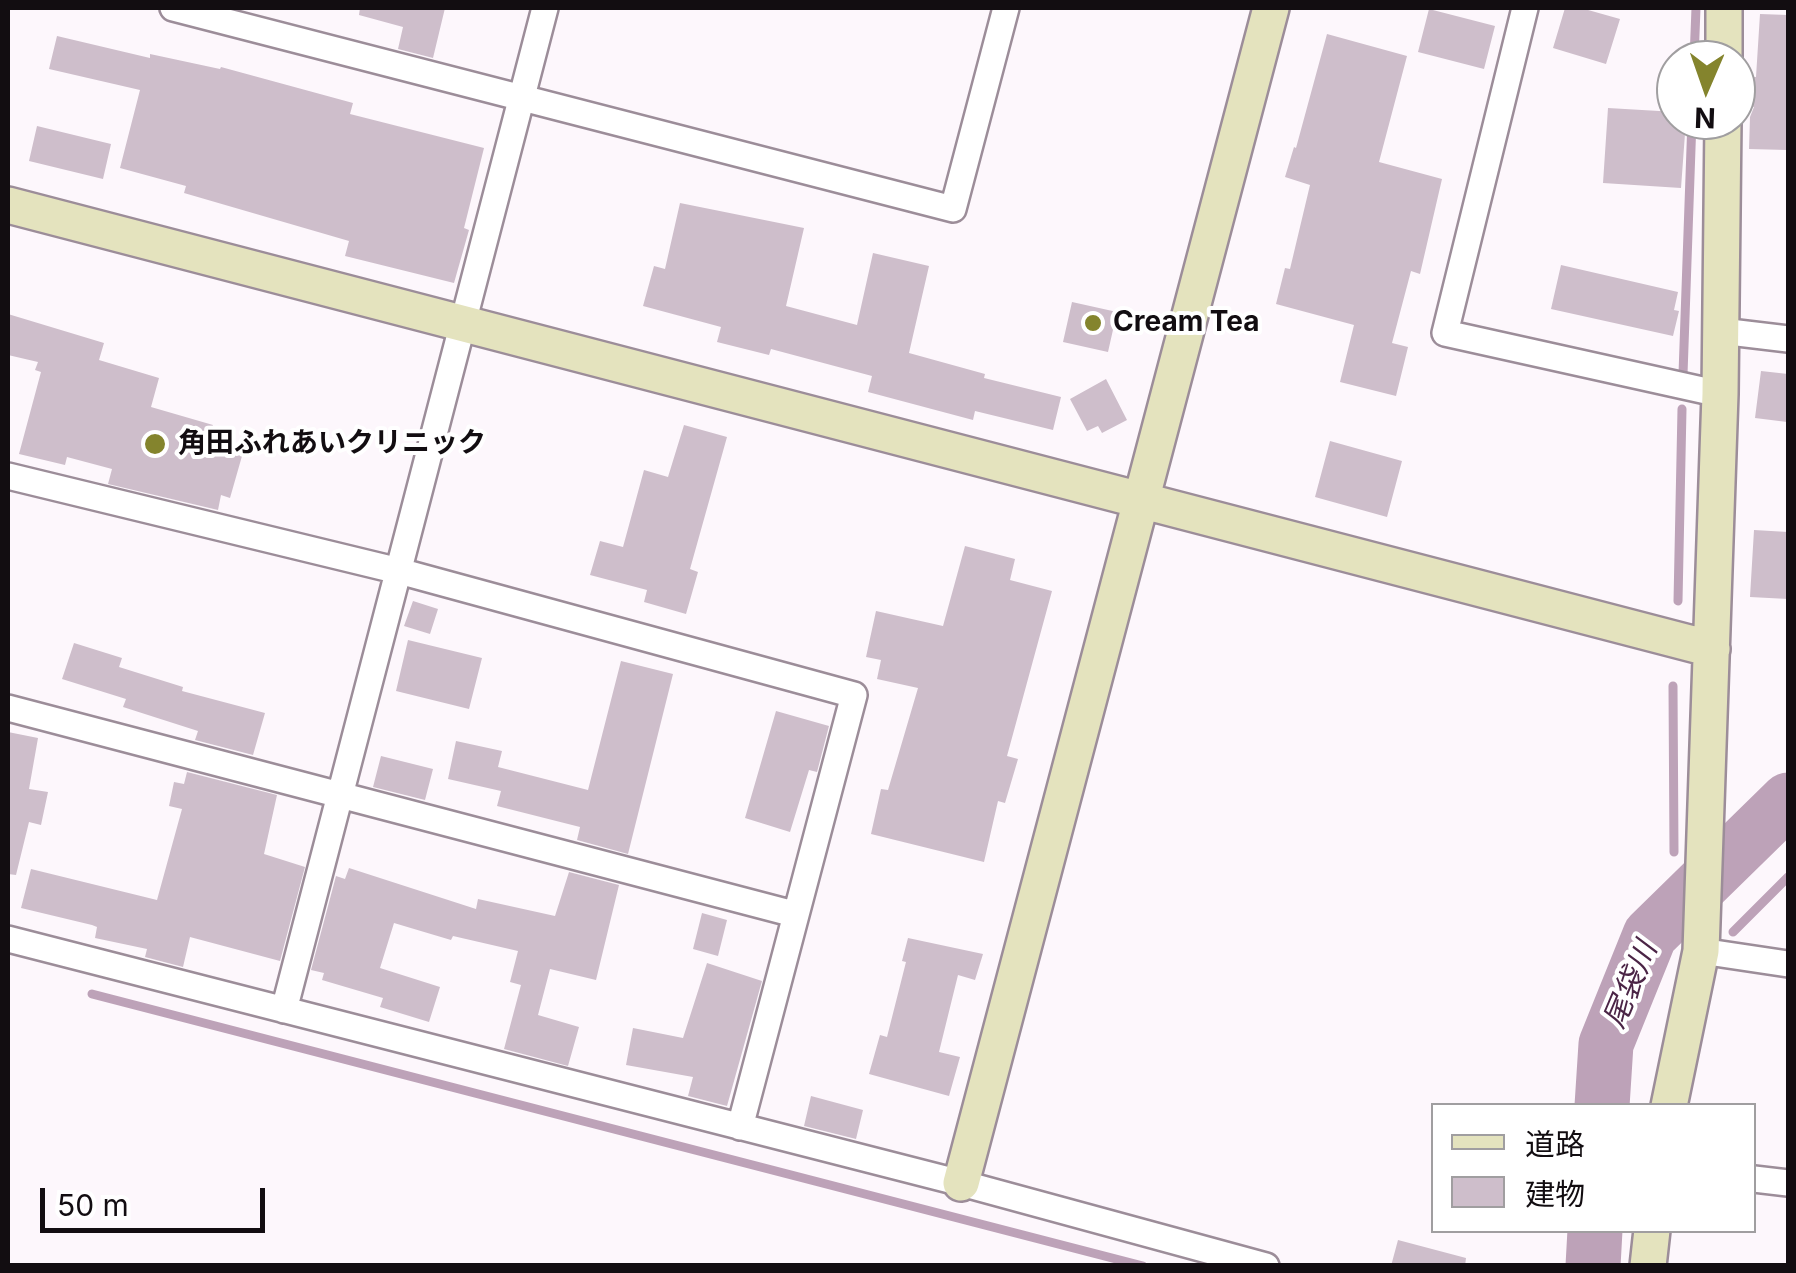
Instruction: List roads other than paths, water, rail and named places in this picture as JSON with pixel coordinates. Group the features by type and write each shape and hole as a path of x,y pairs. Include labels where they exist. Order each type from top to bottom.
{"street":[{"path":"173,8 954,208 1006,8"},
{"path":"284,1010 545,8"},
{"path":"961,1183 1271,8"},
{"path":"1525,8 1444,333 1720,394"},
{"path":"1724,8 1724,40"},
{"path":"1670,1103 1701,952 1720,394 1723,140"},
{"path":"8,206 1712,649"},
{"path":"1721,331 1788,338"},
{"path":"8,476 399,571 854,695 740,1127"},
{"path":"8,708 794,914"},
{"path":"8,939 961,1183 1266,1266"},
{"path":"1701,952 1788,964"},
{"path":"1756,1179 1788,1183"},
{"path":"1648,1266 1652,1233"}],"waterway":[{"path":"1695,40 1696,8"},
{"path":"1683,374 1691,140"},
{"path":"1678,601 1682,409"},
{"path":"1673,686 1674,852"},
{"name":"尾袋川","path":"1602,1103 1606,1044 1650,935 1788,800"},
{"path":"1733,932 1788,877"},
{"path":"1674,882 1674,910"},
{"path":"92,994 1143,1266"},
{"name":"尾袋川","path":"1593,1266 1595,1233"}],"place":[{"name":"Cream Tea","path":"1093,323"},
{"name":"角田ふれあいクリニック","path":"155,444"}]}
